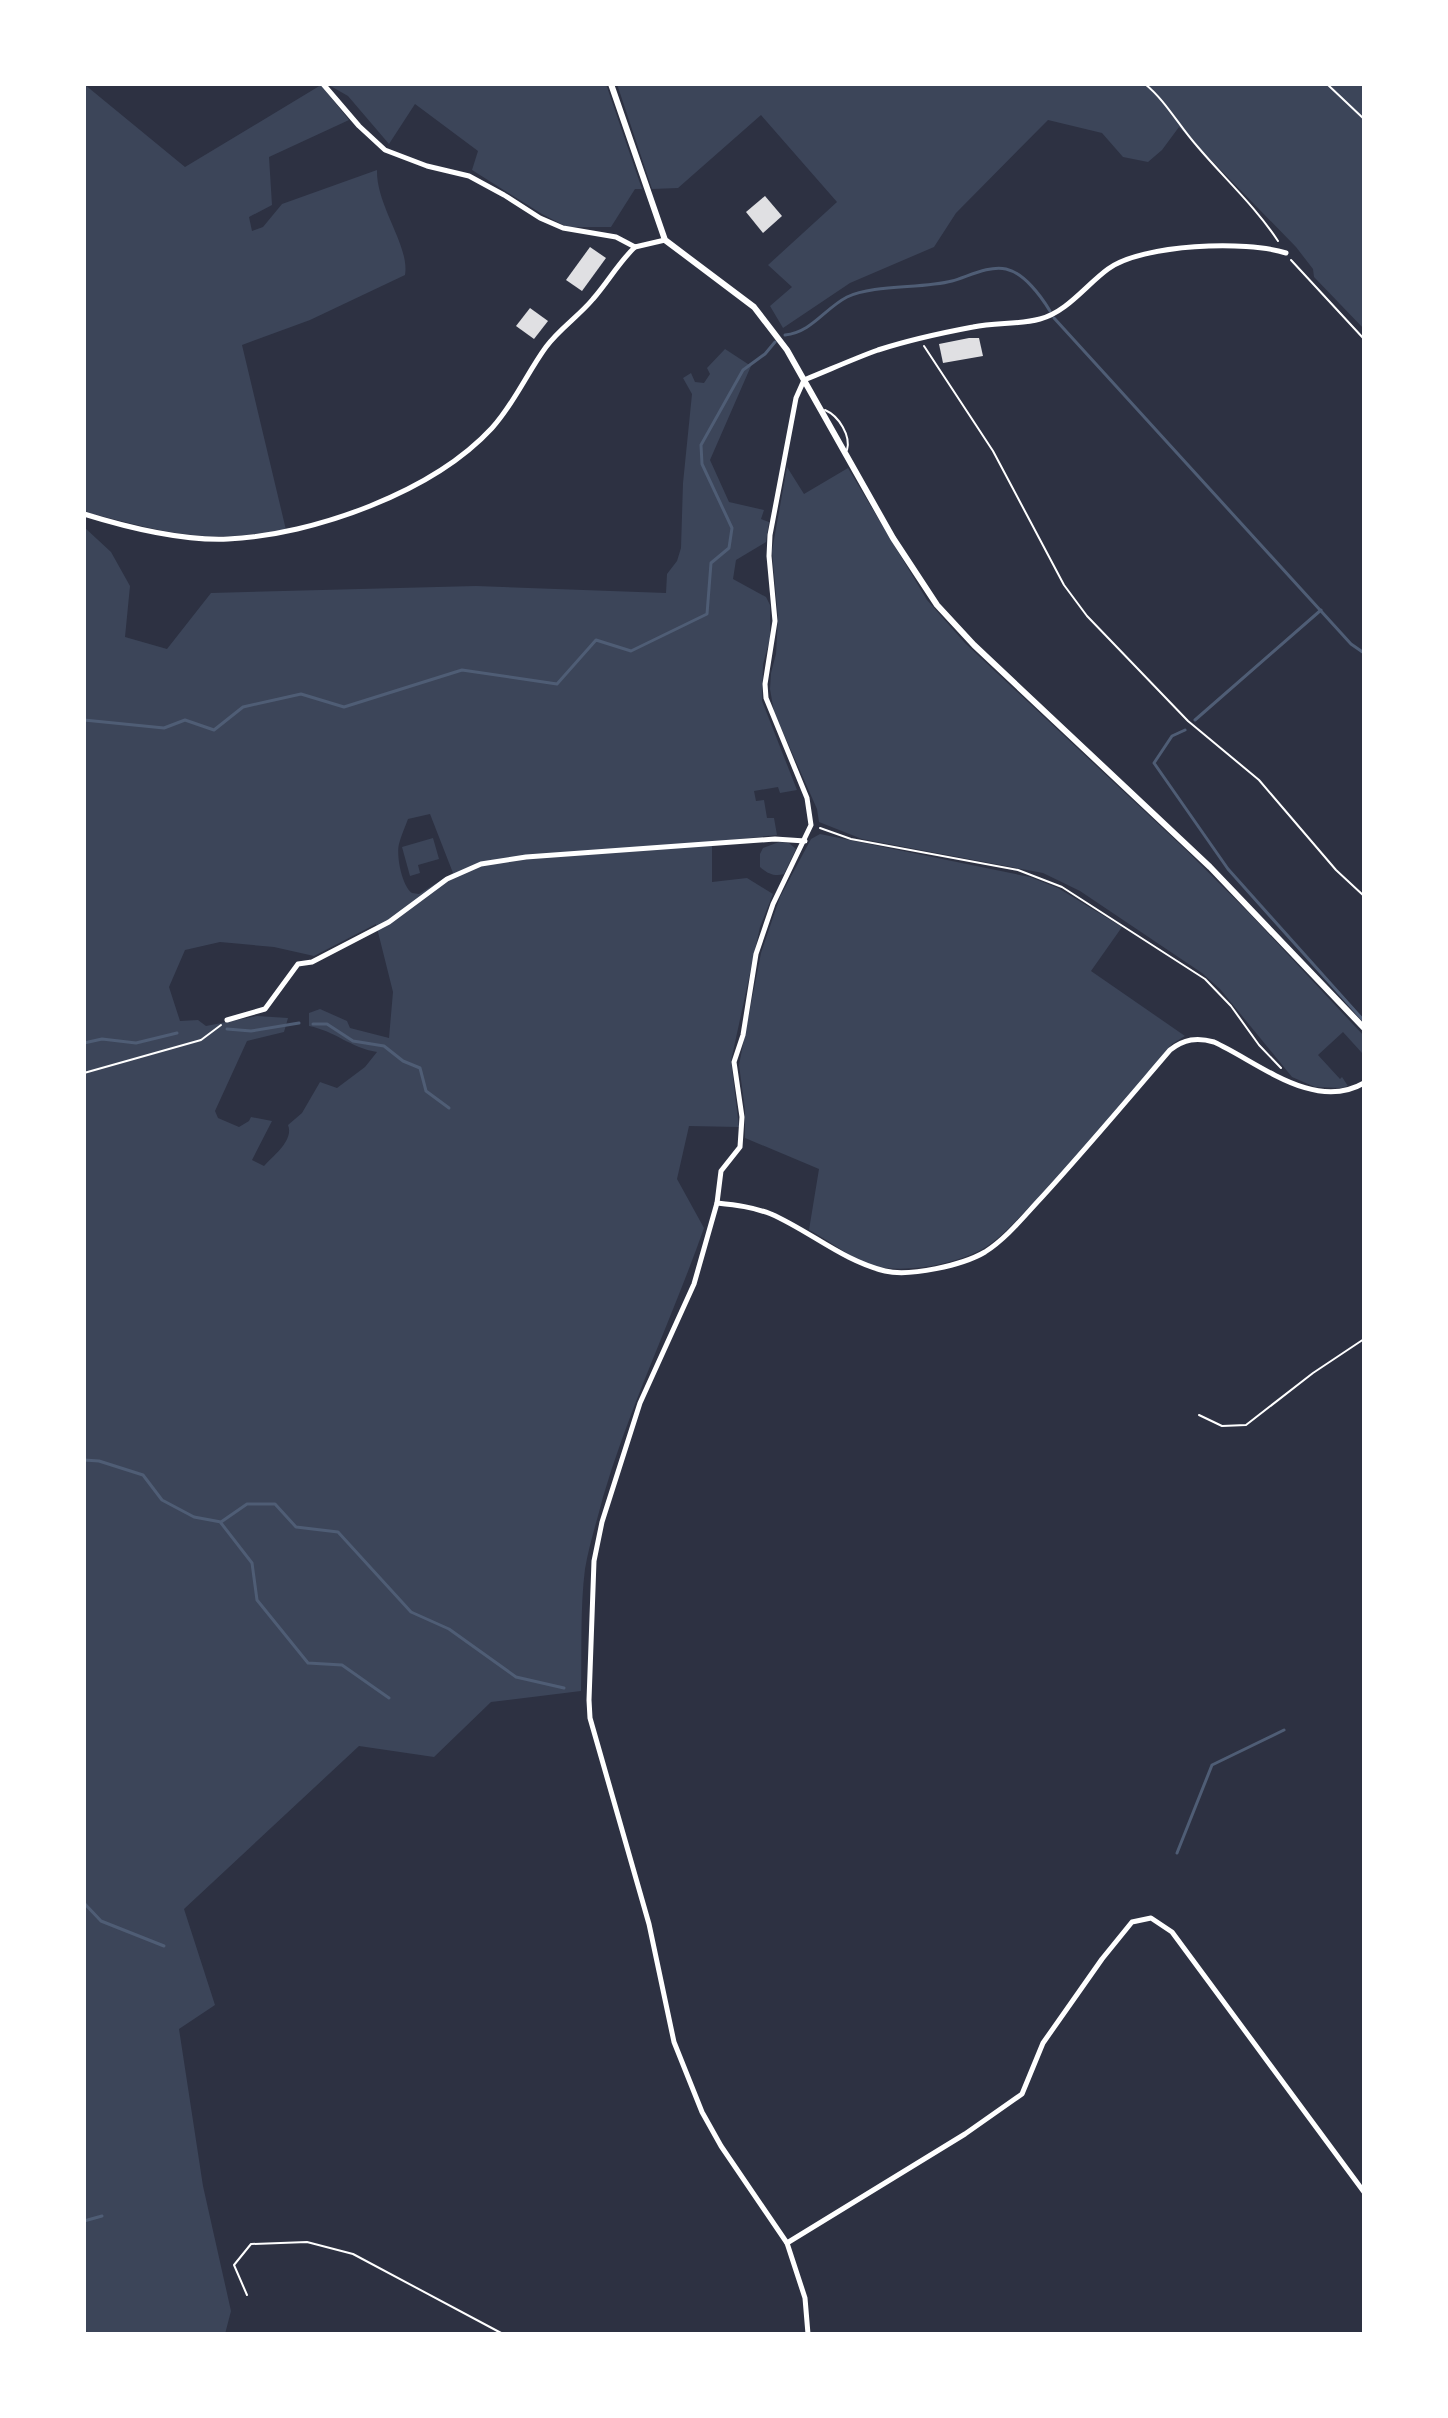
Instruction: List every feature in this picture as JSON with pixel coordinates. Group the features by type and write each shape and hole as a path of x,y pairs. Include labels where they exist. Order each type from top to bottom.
{"street":[{"path":"323,84 359,126 385,150 427,166 469,176 563,228 616,237 635,247"},
{"path":"611,84 665,240 754,307 787,350 920,582 951,622 1210,867 1364,1028"},
{"path":"84,514 184,537 225,539 269,536 303,528 385,498 433,474 470,448 509,407 549,343 592,301 635,247 665,240"},
{"path":"808,2334 805,2298 787,2243 721,2146 686,2077 671,2031 649,1924 590,1718 589,1700 594,1561 602,1522 640,1403 694,1284 717,1203 721,1171 740,1147 742,1117 734,1062 743,1035 756,954 773,904 811,825 811,807 770,710 765,684 775,633 770,535 796,398 804,380 878,350 977,326 1039,320 1065,306 1107,269 1131,255 1232,244 1286,253"},
{"path":"227,1020 265,1009 298,964 312,962 389,922 447,879 481,864 526,857 763,840 805,841"},
{"path":"717,1203 747,1206 771,1214 862,1264 889,1272 935,1269 985,1252 1003,1238 1078,1158 1170,1050 1181,1043 1202,1038 1214,1042 1308,1089 1347,1091 1364,1083"},
{"path":"787,2243 965,2134 1022,2094 1043,2043 1102,1959 1132,1922 1151,1918 1172,1932 1364,2192"}],"path":[{"path":"1145,84 1245,198 1286,253 1364,339"},
{"path":"1327,84 1364,119"},
{"path":"921,338 993,451 1064,585 1087,616 1188,721 1259,780 1336,870 1364,896"},
{"path":"811,825 865,842 1018,870 1062,887 1205,979 1280,1067"},
{"path":"84,1073 201,1040 227,1020"},
{"path":"1199,1415 1222,1426 1246,1425 1284,1394 1364,1339"},
{"path":"247,2295 234,2265 251,2244 307,2242 353,2254 503,2334"}],"shaded area":[{"path":"84,84 185,167 321,85 349,120 269,157 272,205 249,217 252,231 263,227 282,204 377,170 382,198 403,251 405,275 310,320 242,345 286,530 236,536 190,535 84,512"},
{"path":"327,84 606,84 642,189 635,189 611,227 567,227 472,170 478,151 415,104 389,144 348,96"},
{"path":"617,84 1364,84 1364,329 1314,277 1313,269 1296,247 1179,127 1162,150 1148,162 1123,157 1102,133 1048,120 956,213 934,247 850,283 783,328 770,306 792,287 768,265 837,202 761,115 678,188 652,189"},
{"path":"725,349 751,366 710,460 729,502 764,510 761,519 769,522 766,542 736,560 733,579 766,597 770,605 770,639 763,664 762,701 797,790 780,793 778,787 754,791 756,801 764,800 767,818 774,818 777,835 712,842 712,882 747,878 773,894 760,927 731,1061 739,1127 689,1126 677,1179 704,1228 626,1429 593,1533 583,1584 581,1691 491,1702 434,1757 359,1746 184,1909 215,2005 179,2029 203,2186 231,2311 225,2334 84,2334 84,527 111,552 130,586 125,637 167,649 211,593 476,586 666,593 667,574 677,561 681,548 683,483 692,394 683,378 691,373 695,382 704,383 710,374 707,368","holes":["430,814 453,873 419,894 412,893 405,884 401,870 399,844 408,819","376,924 393,992 389,1038 350,1028 347,1021 320,1009 309,1013 309,1026 377,1052 365,1067 337,1088 320,1082 302,1113 288,1125 286,1142 264,1166 252,1160 272,1121 251,1117 239,1127 218,1118 215,1111 247,1041 284,1032 288,1018 257,1016 206,1026 198,1020 180,1021 169,987 185,950 220,942 274,947 314,956"]},
{"path":"787,467 804,494 848,468 927,600 965,643 1186,850 1364,1036 1362,1053 1343,1032 1318,1055 1348,1086 1315,1087 1292,1077 1220,989 1202,973 1080,891 1043,873 862,839 819,822 817,809 774,712 770,689 778,618 772,551"},
{"path":"820,834 1030,877 1058,888 1122,927 1091,971 1185,1036 1172,1044 1088,1144 1010,1227 981,1250 959,1259 897,1269 875,1266 846,1252 809,1230 819,1169 745,1138 739,1065 761,953 780,897 811,839"},
{"path":"433,838 439,859 418,865 420,873 410,876 402,847"},
{"path":"779,842 789,843 796,849 784,874 774,875 760,867 760,854 763,848"}],"building":[{"path":"765,196 782,216 763,233 746,212"},
{"path":"590,247 606,258 582,291 566,280"},
{"path":"530,308 548,321 534,339 516,326"},
{"path":"979,338 983,356 943,363 939,344"}],"waterway":[{"path":"785,335 810,325 839,302 858,293 952,281 999,268 1013,271 1025,280 1050,311"},
{"path":"1054,318 1351,644 1364,653"},
{"path":"84,720 164,728 185,720 214,730 243,707 301,694 344,707 462,670 557,684 596,640 631,651 707,614 711,563 729,548 732,528 702,464 701,445 743,370 765,354 775,342"},
{"path":"1195,720 1321,610"},
{"path":"1185,730 1172,736 1154,763 1228,869 1364,1021"},
{"path":"227,1029 251,1031 299,1023"},
{"path":"313,1024 327,1024 353,1041 384,1046 403,1061 420,1068 426,1091 449,1108"},
{"path":"84,1043 102,1039 136,1043 177,1033"},
{"path":"84,1460 99,1461 143,1475 162,1500 194,1517 221,1522 247,1504 275,1504 296,1527 338,1532 411,1612 449,1629 516,1677 564,1688"},
{"path":"221,1523 252,1563 257,1600 308,1663 342,1665 389,1698"},
{"path":"1177,1853 1212,1765 1284,1730"},
{"path":"84,1903 101,1921 164,1946"},
{"path":"84,2221 102,2216"}]}
